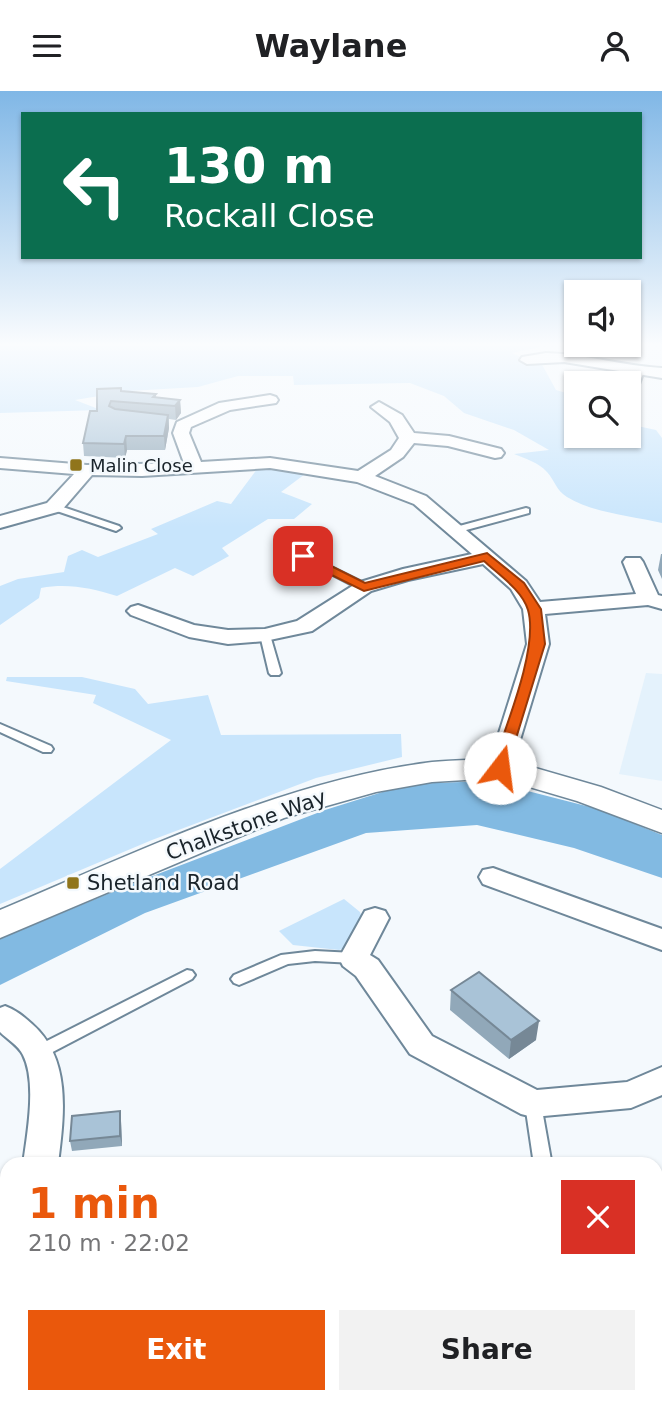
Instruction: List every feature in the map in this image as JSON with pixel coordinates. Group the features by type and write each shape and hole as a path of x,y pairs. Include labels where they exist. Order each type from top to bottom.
{"street":[{"path":"194,467 176,424 212,408 225,405"},
{"path":"361,477 402,450 409,437 407,429 397,418 379,407"},
{"path":"409,437 449,441 495,453"},
{"path":"0,463 142,471 270,463 361,477 420,500 519,585 534,609 538,644 500,768"},
{"path":"0,522 54,507 87,470"},
{"path":"138,611 189,631 228,637 265,635 304,626 364,587 403,575 487,557"},
{"path":"534,609 655,601 634,562"},
{"name":"Chalkstone Way","path":"0,925 272,811 372,783 432,772 500,768 589,794 660,819"},
{"path":"493,877 662,940"},
{"path":"374,918 354,958 367,968 421,1045 533,1104 631,1095 662,1080"},
{"path":"5,1018 38,1052 44,1083 44,1136 41,1157"}],"lane":[{"path":"54,507 116,527"},
{"path":"455,530 527,512"},
{"path":"303,556 364,587"},
{"path":"265,635 275,673"},
{"path":"0,728 47,749"},
{"path":"239,979 286,960 315,956 354,958"},
{"path":"38,1052 187,975"},
{"path":"533,1104 542,1157"}],"shaded area":[{"path":"0,405 89,405 101,410 0,413"},
{"path":"455,405 564,405 564,448 641,448 641,427 656,430 662,438 662,523 601,510 567,497 543,469 514,454 549,450 514,430 464,413"},
{"path":"260,465 309,471 281,492 312,504 294,519 268,519 222,548 229,556 193,576 175,568 117,596 79,587 41,588 39,598 0,625 0,586 18,579 64,572 68,556 82,550 98,557 158,534 151,529 217,501 231,504"},
{"path":"646,673 662,674 662,781 619,774"},
{"path":"7,677 82,677 135,689 148,704 208,695 221,735 401,734 402,757 316,778 152,840 0,904 0,869 171,740 93,703 96,695 6,681"},
{"path":"488,781 598,809 662,835 662,878 574,848 477,825 366,833 145,913 0,985 0,939 129,885 325,810 408,784"},
{"path":"344,899 360,912 364,923 349,947 339,950 293,945 279,931"}],"building":[{"path":"97,405 109,405 115,409 168,415 164,436 126,436 124,444 83,443 90,411 97,411"},
{"path":"479,972 539,1021 511,1040 451,990"},
{"path":"120,1111 120,1136 70,1141 72,1116"}],"place":[{"name":"Malin Close","path":"76,465"},
{"name":"Shetland Road","path":"73,883"}],"route":[{"path":"303,556 364,587 403,575 487,557 519,585 534,609 538,644 500,768"}]}
